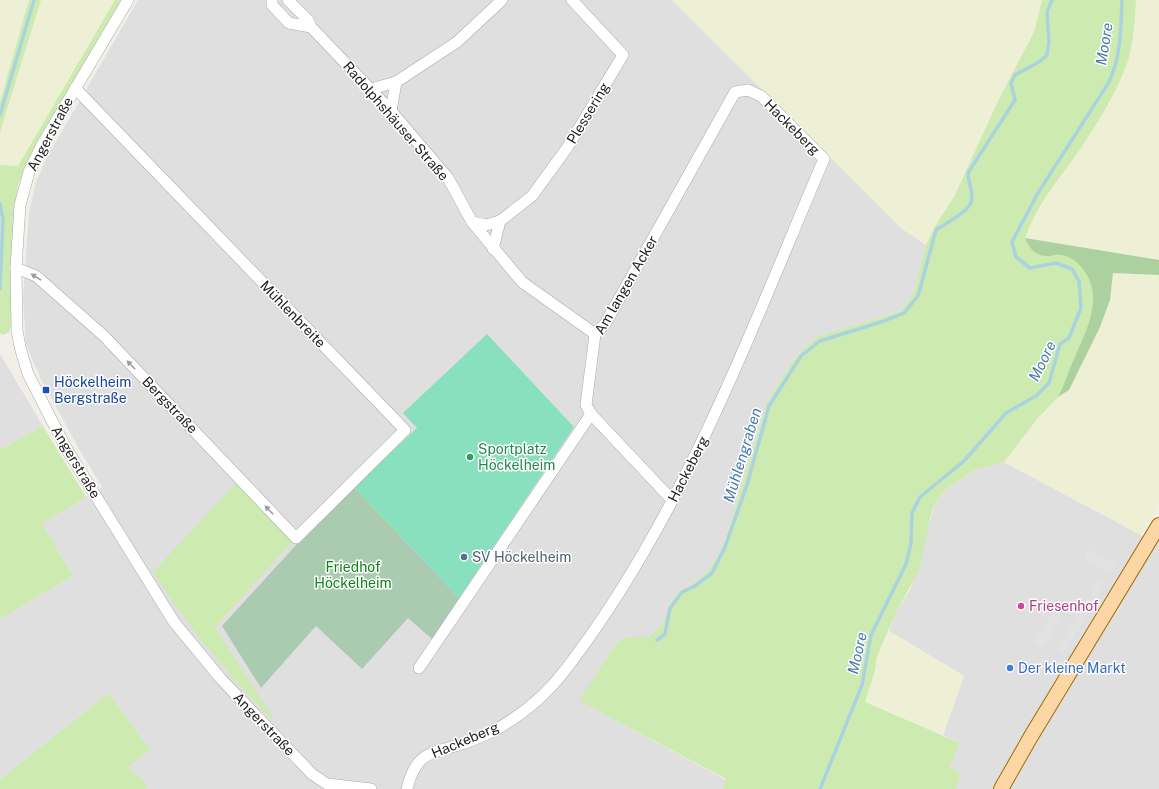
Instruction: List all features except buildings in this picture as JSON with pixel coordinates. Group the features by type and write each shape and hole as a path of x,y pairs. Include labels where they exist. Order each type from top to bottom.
{"main road":[{"path":"1001,789 1030,738 1159,524"}],"street":[{"name":"Angerstraße","path":"128,0 29,172 20,205 16,268 17,330 20,347 28,374 66,448 174,622 221,679 263,724 326,787 371,789"},
{"path":"272,0 272,5 290,23 311,27"},
{"name":"Radolphshäuser Straße","path":"288,0 308,20 311,27 391,111 448,178 472,222 522,282 595,334"},
{"path":"371,89 396,82 457,42 502,0"},
{"name":"Plessering","path":"472,222 486,225 500,221 532,196 568,148 623,55 572,0"},
{"path":"391,111 396,82"},
{"name":"Mühlenbreite","path":"76,88 405,430 296,538"},
{"name":"Am langen Acker","path":"591,414 586,405 595,334 605,324 736,92 748,90"},
{"name":"Hackeberg","path":"407,789 413,770 426,756 435,751 463,743 495,730 526,710 550,688 566,669 604,616 641,556 672,500 712,421 824,159 761,96 748,90"},
{"path":"493,249 500,221"},
{"name":"Bergstraße","path":"16,268 36,276 104,336 296,538"},
{"path":"419,668 591,414 672,500"}],"shaded area":[{"path":"138,0 672,0 901,228 926,245 914,292 901,311 819,336 805,347 792,362 767,402 723,547 709,570 693,584 681,590 671,602 662,625 649,637 629,637 618,641 580,700 726,780 723,789 145,789 148,785 128,767 150,750 109,693 0,779 0,619 73,576 42,524 102,487 79,449 41,379 26,344 23,298 29,213 36,182 47,157"},
{"path":"0,354 43,426 0,449"},
{"path":"1004,462 1156,543 1159,538 1159,789 956,789 961,773 950,767 960,743 943,735 964,676 889,631 896,613 911,588 936,501 950,486 977,469"},
{"path":"1089,549 1116,565 1111,574 1084,558"},
{"path":"1099,580 1105,584 1064,654 1057,650"},
{"path":"1105,595 1109,597 1077,648 1074,646"},
{"path":"1052,613 1061,618 1043,648 1034,643"}],"green space":[{"path":"0,0 29,0 0,102"},
{"path":"29,0 41,0 0,132 0,102"},
{"path":"41,0 115,0 18,166 0,165 0,132"},
{"path":"115,0 121,0 36,145 18,185 11,264 11,326 9,332 3,335 0,333 0,165 18,166"},
{"path":"672,0 1042,0 1034,32 998,101 954,197 935,226 926,245 901,228"},
{"path":"1042,0 1136,0 1130,54 1120,81 1090,134 1040,206 1025,238 1029,247 1047,256 1058,254 1069,256 1080,264 1090,279 1093,295 1092,313 1085,336 1058,397 1038,418 1004,462 977,469 950,486 936,501 931,515 920,568 896,613 877,656 875,671 865,702 960,743 950,767 961,773 956,789 723,789 726,779 579,700 618,641 629,637 649,637 662,625 671,602 681,590 693,584 709,570 723,547 767,402 792,362 805,347 819,336 901,311 914,292 926,245 935,226 954,197 998,101 1034,32"},
{"path":"1136,0 1159,0 1159,260 1025,238 1029,226 1041,204 1075,156 1104,110 1122,75 1134,34"},
{"path":"1025,238 1159,260 1159,275 1113,273 1110,300 1100,327 1069,390 1058,397 1089,323 1093,302 1090,282 1085,272 1075,261 1069,257 1060,255 1039,255 1028,245"},
{"path":"1113,273 1159,275 1159,503 1141,535 1004,462 1038,418 1058,397 1069,390 1110,300"},
{"name":"Sportplatz Höckelheim","path":"487,334 574,427 459,598 354,487 417,428 403,413"},
{"path":"43,426 86,497 42,524 73,576 0,619 0,449"},
{"path":"236,483 292,542 215,627 272,716 273,722 194,631 153,572"},
{"name":"Friedhof Höckelheim","path":"354,487 459,598 432,639 408,618 362,669 316,626 261,688 222,626 296,545"},
{"path":"889,631 964,676 943,735 865,702 875,671 877,656"},
{"path":"109,693 150,750 128,767 148,785 145,789 0,789 0,779"}],"waterway":[{"path":"0,115 34,0"},
{"name":"Mühlengraben","path":"657,640 665,634 670,608 682,592 695,586 712,573 725,547 747,485 769,406 801,356 820,341 884,321 904,313 918,296 936,230 964,212 971,203 972,195 968,173 1015,100 1011,83 1015,75 1039,62 1047,55 1049,41 1047,12 1052,0"},
{"name":"Moore","path":"820,789 862,685 871,635 906,564 911,543 912,513 920,497 964,461 1006,413 1036,396 1049,383 1060,344 1069,338 1081,308 1079,281 1072,269 1056,263 1030,268 1016,257 1012,242 1038,193 1109,82 1118,52 1121,31 1122,0"},
{"path":"0,204 3,219 0,289"}],"place":[{"name":"Höckelheim Bergstraße","path":"46,390"},
{"name":"Sportplatz Höckelheim","path":"470,457"},
{"name":"SV Höckelheim","path":"464,557"},
{"name":"Friesenhof","path":"1021,606"},
{"name":"Der kleine Markt","path":"1010,668"}]}
